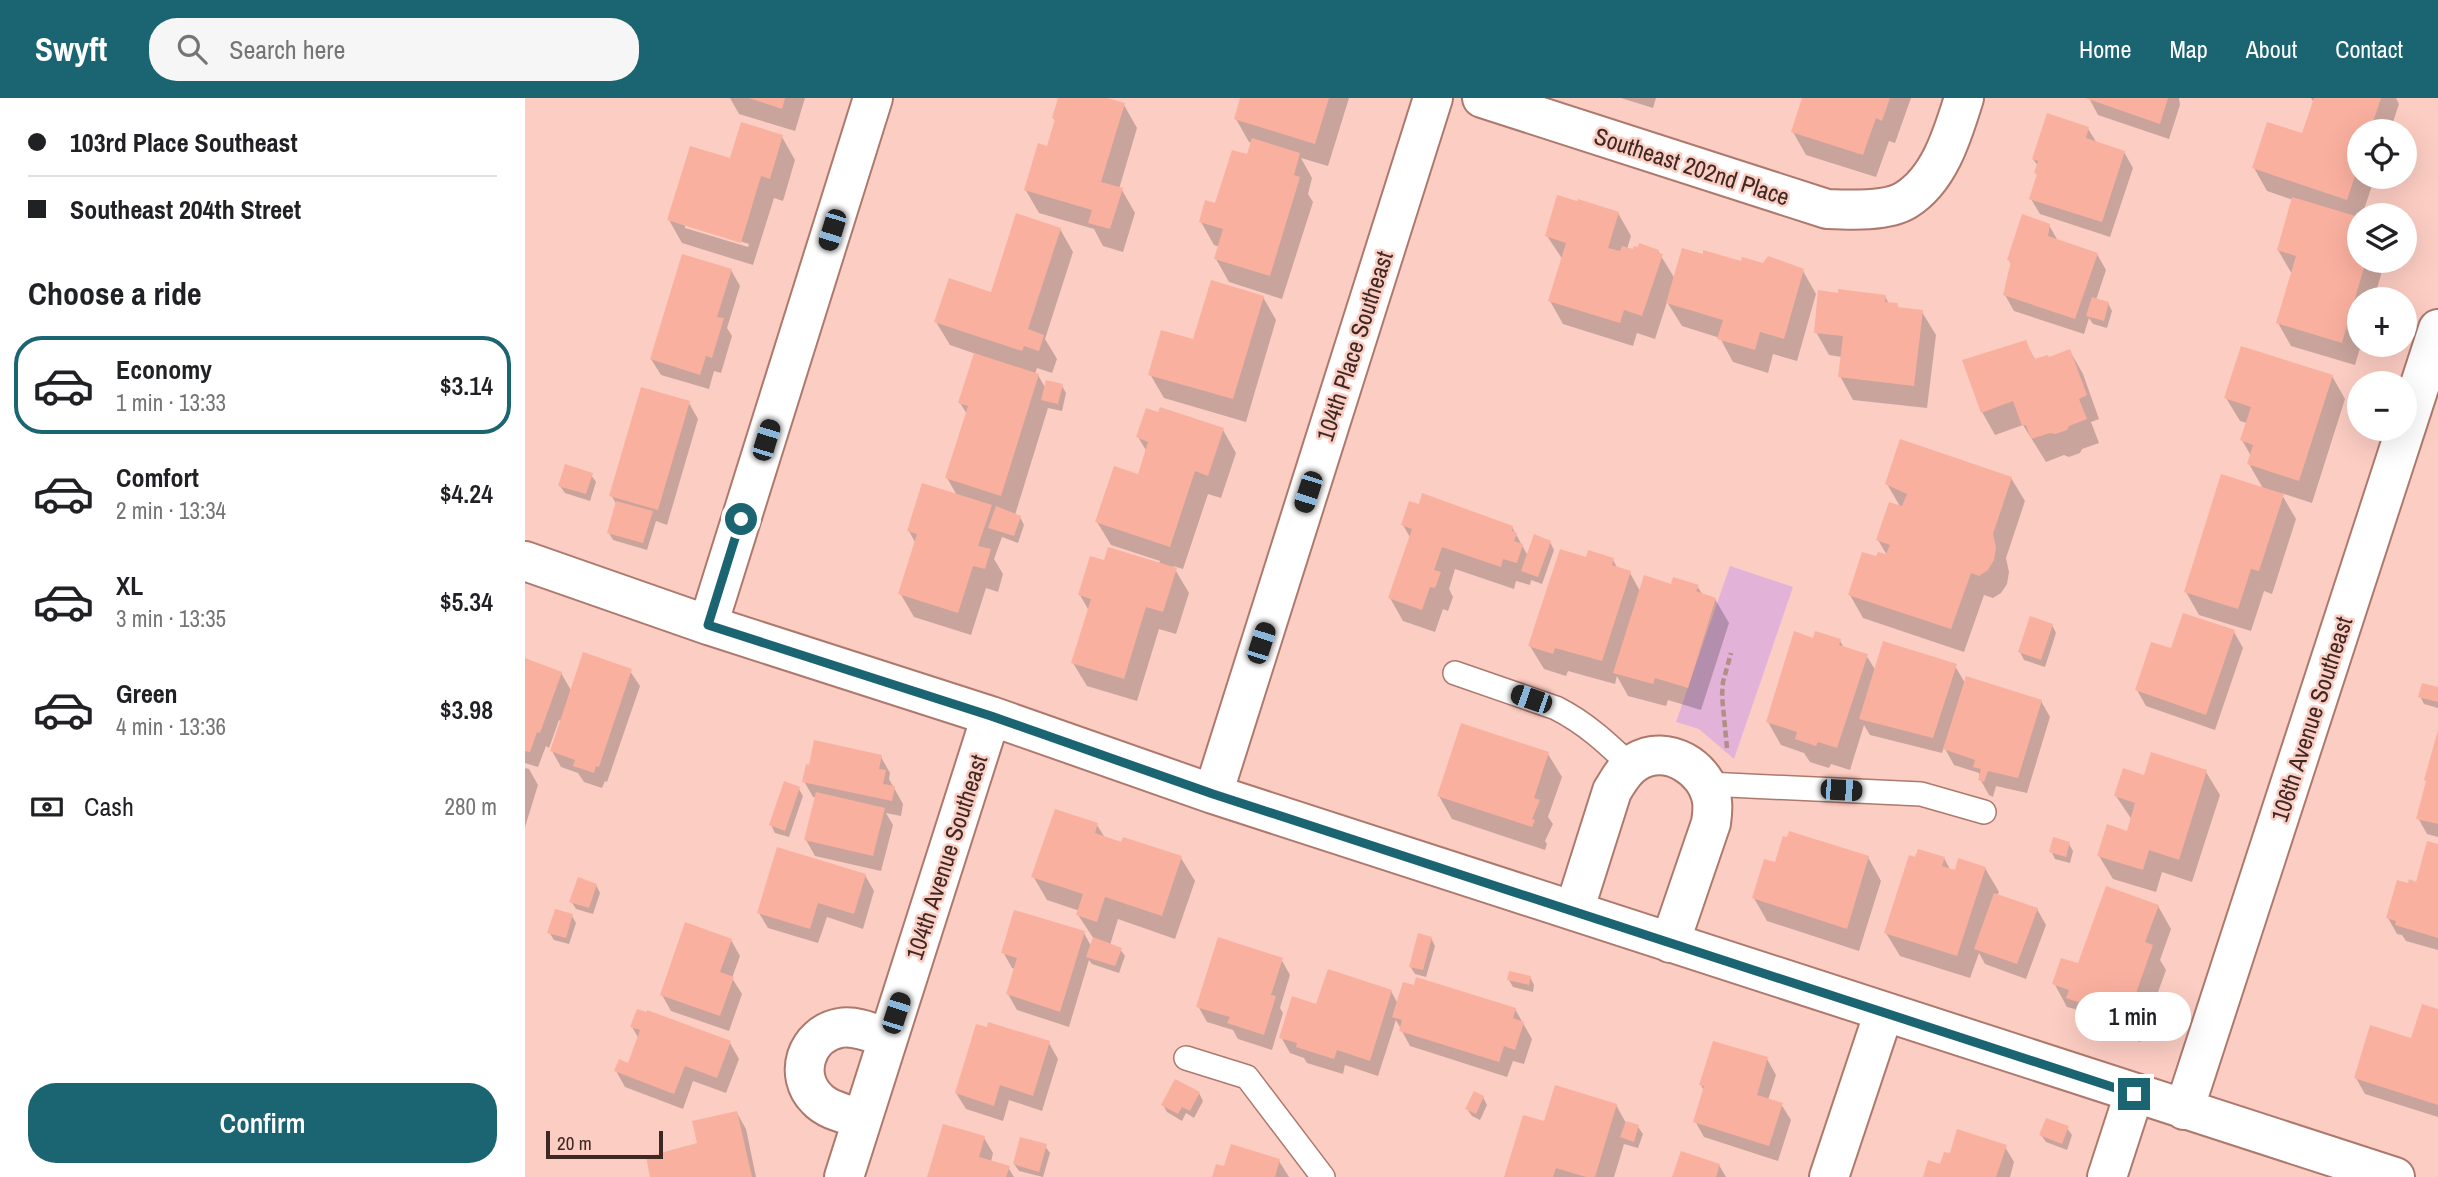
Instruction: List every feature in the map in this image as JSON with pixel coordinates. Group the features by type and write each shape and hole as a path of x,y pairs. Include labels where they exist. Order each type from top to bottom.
{"street":[{"path":"708,625 873,98"},
{"name":"104th Place Southeast","path":"1213,794 1433,98"},
{"name":"Southeast 202nd Place","path":"1482,98 1826,209 1865,211 1905,201 1929,179 1953,133 1964,98"},
{"name":"106th Avenue Southeast","path":"2185,1110 2438,329"},
{"path":"525,561 708,625 991,716 1213,794 2395,1177"},
{"name":"104th Avenue Southeast","path":"843,1177 991,716"},
{"path":"1574,911 1612,792 1622,774 1638,761 1657,756 1677,758 1695,768 1705,781 1713,803 1711,823 1670,943"},
{"path":"1829,1177 1884,1012"},
{"path":"862,1119 819,1102 808,1090 803,1074 805,1057 813,1043 826,1032 842,1027 888,1038"},
{"path":"2107,1177 2134,1094"}],"lane":[{"path":"1455,673 1556,708 1596,732 1631,766"},
{"path":"1705,781 1921,794 1984,812"},
{"path":"1186,1058 1247,1077 1323,1177"}],"path":[{"path":"1705,781 1729,746 1722,696 1731,653"}],"shaded area":[{"path":"1730,566 1793,587 1734,759 1699,729 1676,722"}],"building":[{"path":"749,98 785,98 782,109"},
{"path":"1058,98 1107,98 1125,103 1101,182 1123,188 1110,229 1088,223 1092,210 1024,190 1038,143 1047,146"},
{"path":"1240,98 1329,98 1315,144 1234,119"},
{"path":"1802,98 1890,98 1882,121 1876,118 1863,155 1791,132"},
{"path":"2085,98 2168,98 2160,124"},
{"path":"2314,98 2381,98 2374,119 2347,119 2347,189 2351,189 2347,200 2252,168 2267,122 2302,133"},
{"path":"2047,113 2089,127 2086,138 2125,151 2102,222 2029,199 2038,161 2032,159"},
{"path":"741,122 783,135 770,179 761,176 741,243 667,220 690,146 730,158"},
{"path":"1252,138 1300,153 1294,175 1300,177 1270,276 1214,259 1223,229 1199,222 1205,200 1215,203 1232,150 1247,154"},
{"path":"1557,195 1619,212 1608,248 1620,251 1622,246 1633,249 1634,246 1638,247 1639,243 1663,254 1642,316 1624,310 1620,323 1548,301 1566,243 1545,236"},
{"path":"2292,197 2347,213 2347,273 2362,273 2358,287 2347,287 2347,326 2342,343 2276,323 2296,256 2277,250"},
{"path":"1016,213 1061,228 1028,329 1044,335 1039,351 1024,346 1022,351 934,322 949,278 991,292"},
{"path":"2022,214 2050,224 2048,236 2098,253 2075,319 2003,295 2011,261 2007,260"},
{"path":"1682,248 1703,254 1703,250 1741,261 1742,257 1763,263 1768,256 1804,269 1784,339 1760,332 1755,350 1717,339 1723,320 1666,303"},
{"path":"682,254 732,269 717,317 724,318 712,358 706,356 700,375 650,359"},
{"path":"1211,280 1264,296 1233,399 1148,375 1161,330 1193,339"},
{"path":"1838,289 1886,295 1885,302 1898,303 1897,307 1923,310 1914,386 1838,377 1843,336 1814,333 1818,290 1838,293"},
{"path":"2092,297 2109,302 2104,321 2086,316"},
{"path":"2026,340 2034,359 2070,349 2087,395 2079,399 2087,419 2069,426 2067,430 2031,439 2026,425 2022,426 2013,401 1981,413 1962,360"},
{"path":"2241,346 2333,375 2299,481 2247,464 2253,445 2240,440 2251,407 2224,398"},
{"path":"974,353 1039,374 1001,496 945,478 968,406 958,403"},
{"path":"1046,380 1063,384 1058,404 1041,400"},
{"path":"641,387 690,401 658,510 609,496"},
{"path":"1160,407 1224,428 1208,476 1195,471 1170,547 1095,522 1114,466 1138,474 1148,442 1136,437 1146,408 1158,412"},
{"path":"1900,439 2012,477 1993,534 1996,547 1994,560 1988,570 1979,576 1971,573 1951,629 1848,595 1862,552 1876,556 1878,552 1886,554 1890,545 1876,540 1889,502 1902,506 1907,494 1885,484"},
{"path":"565,464 593,473 586,494 558,486"},
{"path":"2221,474 2284,494 2259,571 2251,569 2238,609 2184,592"},
{"path":"922,483 992,505 978,546 991,549 985,569 973,566 958,613 898,594 917,534 907,531"},
{"path":"1422,493 1513,526 1512,531 1517,533 1514,541 1523,544 1517,563 1503,559 1501,567 1442,547 1434,570 1441,572 1435,588 1430,587 1422,610 1388,598 1412,529 1401,525 1409,501 1419,504"},
{"path":"616,501 653,511 643,543 607,533"},
{"path":"996,506 1021,516 1014,536 988,528"},
{"path":"1534,534 1551,541 1538,577 1521,571"},
{"path":"1108,547 1177,568 1163,612 1146,607 1124,679 1071,663 1091,599 1078,595 1090,556 1104,560"},
{"path":"1560,549 1586,557 1588,550 1614,558 1612,565 1631,571 1602,661 1555,648 1553,654 1528,646"},
{"path":"1644,575 1671,584 1673,577 1699,585 1696,591 1716,598 1688,688 1655,678 1653,684 1613,673"},
{"path":"2183,613 2235,630 2206,715 2135,690 2151,642 2171,648"},
{"path":"2030,616 2053,624 2041,660 2018,652"},
{"path":"1794,631 1813,638 1815,631 1841,639 1839,645 1868,654 1837,748 1818,742 1816,746 1795,739 1797,732 1766,722"},
{"path":"1883,641 1957,664 1933,738 1859,719"},
{"path":"583,652 632,669 599,767 596,766 594,773 573,766 575,760 550,751"},
{"path":"525,658 562,672 540,733 537,732 530,752 525,751"},
{"path":"1966,676 2042,700 2018,778 1988,771 1984,782 1978,780 1981,769 1973,767 1975,760 1943,749"},
{"path":"2422,683 2438,687 2438,702 2418,697"},
{"path":"1461,723 1549,752 1534,798 1540,800 1532,819 1535,820 1532,827 1437,796"},
{"path":"2438,730 2438,824 2416,819"},
{"path":"814,740 882,755 879,769 886,770 883,784 895,786 892,801 802,782"},
{"path":"2151,752 2207,770 2179,860 2149,850 2143,870 2097,856 2107,824 2127,831 2135,803 2114,796 2123,768 2144,775"},
{"path":"784,781 800,787 785,831 769,825"},
{"path":"816,792 885,808 873,856 804,840"},
{"path":"1055,809 1098,823 1095,833 1121,842 1123,837 1182,856 1162,916 1105,897 1097,922 1076,915 1083,894 1031,877"},
{"path":"1789,831 1869,856 1847,929 1752,898 1764,859 1775,862 1783,836 1787,837"},
{"path":"2053,837 2070,842 2066,857 2049,852"},
{"path":"2427,841 2438,844 2438,938 2395,925 2396,921 2386,918 2397,880 2408,883 2409,879 2416,882"},
{"path":"777,847 866,874 854,914 818,903 810,929 757,913"},
{"path":"1918,849 1945,857 1942,866 1955,870 1958,858 1986,867 1957,956 1884,933 1909,855 1915,857"},
{"path":"578,877 597,884 589,908 569,902"},
{"path":"2106,886 2159,905 2145,942 2153,945 2127,1019 2066,998 2069,990 2052,984 2061,958 2078,963"},
{"path":"1994,893 2038,908 2017,964 1974,949"},
{"path":"555,909 573,914 566,938 547,933"},
{"path":"1014,910 1085,931 1060,1012 1006,994 1017,958 1001,953"},
{"path":"685,922 732,939 720,972 734,977 720,1016 660,995"},
{"path":"1418,933 1432,937 1423,970 1409,967"},
{"path":"1093,937 1122,948 1115,966 1086,957"},
{"path":"1218,937 1283,958 1271,995 1276,996 1264,1035 1227,1023 1230,1017 1196,1007"},
{"path":"1328,969 1392,990 1370,1061 1337,1050 1334,1059 1296,1047 1297,1043 1279,1038 1292,996 1316,1004"},
{"path":"1509,971 1531,976 1529,985 1507,980"},
{"path":"1416,977 1516,1008 1513,1018 1524,1022 1515,1050 1504,1046 1499,1062 1399,1031 1402,1020 1392,1017 1403,982 1414,985"},
{"path":"2422,1004 2438,1009 2438,1105 2354,1078 2370,1025 2411,1038"},
{"path":"637,1009 647,1010 731,1041 717,1078 685,1066 674,1094 614,1071 619,1059 628,1063 640,1030 630,1027"},
{"path":"988,1022 1050,1041 1033,1096 1000,1085 994,1106 955,1093 976,1024 987,1027"},
{"path":"1713,1041 1768,1057 1757,1095 1783,1103 1769,1146 1693,1122 1704,1086 1699,1085"},
{"path":"1175,1079 1200,1092 1190,1111 1182,1107 1178,1114 1161,1105"},
{"path":"1555,1085 1617,1104 1595,1177 1556,1168 1553,1177 1504,1177 1523,1115 1544,1121"},
{"path":"1474,1091 1484,1096 1476,1114 1465,1109"},
{"path":"737,1111 752,1177 650,1177 646,1157 697,1143 692,1121"},
{"path":"2046,1118 2069,1126 2062,1144 2039,1135"},
{"path":"1626,1121 1639,1125 1634,1142 1620,1137"},
{"path":"943,1124 985,1136 979,1157 1010,1166 1006,1177 927,1177"},
{"path":"1957,1129 2007,1145 1996,1177 1923,1177 1928,1160 1940,1164 1944,1152 1950,1153"},
{"path":"1020,1137 1047,1144 1039,1172 1013,1164"},
{"path":"1231,1144 1280,1159 1275,1177 1212,1177 1216,1164 1224,1166"},
{"path":"1681,1151 1720,1164 1716,1177 1672,1177"}],"route":[{"path":"741,519 708,625 991,716 1213,794 2134,1094"}]}
